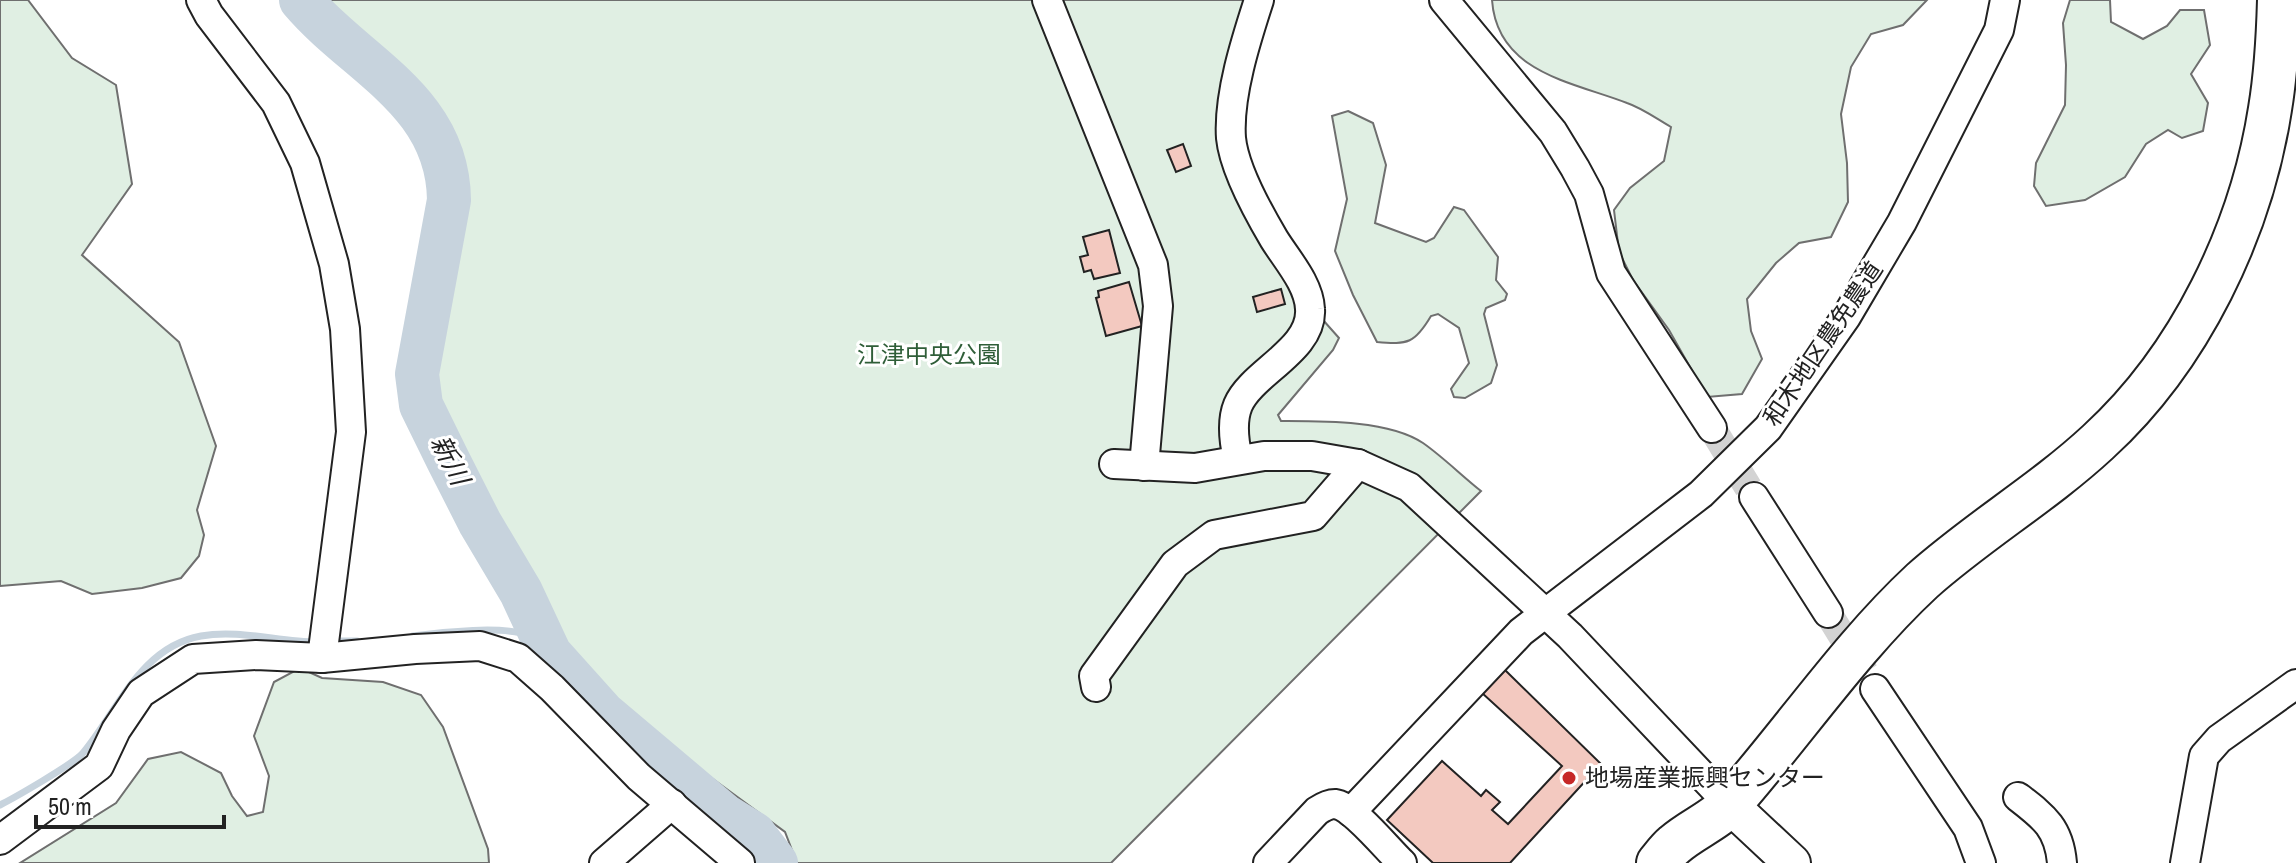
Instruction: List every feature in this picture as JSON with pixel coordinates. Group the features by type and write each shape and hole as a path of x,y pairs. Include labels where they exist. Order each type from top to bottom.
{"highway":[{"path":"1691,863 1730,805 1841,669 1920,584 1968,541 2096,445 2162,374 2205,299 2235,235 2256,173 2270,109 2279,0"},
{"path":"1658,863 1674,845 1730,805"}],"main road":[{"path":"1730,805 1792,863"}],"street":[{"path":"201,0 276,103 305,163 336,277 345,329 351,432 322,658"},
{"path":"1047,0 1153,265 1158,306 1144,466"},
{"path":"1238,459 1234,442 1238,404 1287,354 1310,323 1305,289 1261,217 1231,139 1234,100 1259,0"},
{"path":"1444,0 1553,132 1589,194 1611,273 1712,428"},
{"path":"1471,0 1473,34"},
{"name":"和木地区農免農道","path":"1351,812 1521,632 1701,494 1768,428 1789,402 1846,317 1902,222 1999,30 2005,0"},
{"path":"1114,464 1195,468 1264,456 1312,456 1358,464 1409,487 1570,636 1730,805"},
{"path":"1096,687 1094,676 1175,564 1214,535 1313,516 1358,464"},
{"path":"1754,497 1828,613"},
{"path":"0,840 99,766 116,730 141,693 193,659 256,655 322,658 480,646 518,658 552,688 639,777 740,863"},
{"path":"2185,862 2201,767 2210,747 2296,684"},
{"path":"1875,689 1968,828 1981,863"},
{"path":"2018,797 2054,829 2062,862"},
{"path":"604,863 672,804"},
{"path":"1268,863 1317,811 1336,804 1351,812 1387,858"}],"green space":[{"path":"0,0 28,0 72,58 116,85 132,184 82,255 179,342 216,446 197,510 204,535 199,556 181,578 142,588 92,594 61,581 0,586"},
{"name":"江津中央公園","path":"309,0 1271,0 1241,110 1244,145 1255,181 1320,296 1323,320 1339,338 1333,350 1278,415 1281,421 1354,423 1409,435 1430,448 1481,491 1111,863 797,863 785,832 627,716 571,664 437,415 427,372 461,189 452,139 429,101 405,73"},
{"path":"1492,0 1927,0 1903,25 1871,34 1851,67 1841,114 1848,202 1831,237 1799,243 1776,263 1747,299 1751,331 1762,359 1742,394 1707,397 1669,330 1633,280 1619,252 1614,210 1630,188 1664,161 1671,127 1633,105 1562,80 1523,59 1508,44 1497,25"},
{"path":"2070,0 2110,0 2111,22 2143,39 2167,26 2180,10 2204,10 2210,45 2191,74 2208,103 2203,131 2182,138 2168,130 2146,144 2125,177 2085,200 2046,206 2034,186 2036,163 2065,105 2063,23"},
{"path":"1348,111 1373,123 1386,165 1375,223 1426,242 1434,238 1454,207 1464,210 1498,257 1496,280 1507,294 1505,300 1486,308 1484,314 1497,365 1491,383 1465,398 1454,397 1451,389 1469,363 1459,328 1438,314 1431,316 1410,340 1377,342 1335,251 1347,199 1332,116"},
{"path":"300,668 322,678 383,682 421,695 443,727 488,849 489,863 20,863 116,803 148,759 181,752 221,773 232,796 247,816 263,812 269,776 254,736 274,682"}],"building":[{"path":"1183,144 1191,166 1176,172 1167,150"},
{"path":"1109,230 1120,273 1094,279 1091,270 1084,272 1080,257 1088,255 1083,237"},
{"path":"1129,282 1142,326 1106,336 1096,298 1099,297 1098,291"},
{"path":"1281,289 1285,304 1257,312 1253,297"},
{"name":"地場産業振興センター","path":"1504,669 1601,764 1510,863 1433,863 1387,820 1442,761 1481,796 1486,790 1500,802 1492,810 1508,824 1562,766 1482,693"}],"waterway":[{"name":"新川","path":"301,0 416,110 433,136 445,165 449,200 417,374 421,405 480,523 521,592 550,654 603,713 725,816 754,834 776,863"},
{"path":"413,636 473,630 506,631 530,636 550,654"},
{"path":"0,805 78,758 146,667 180,642 215,634 317,642"},
{"path":"330,641 357,641"}],"tunnel":[{"path":"1712,428 1754,497"},
{"path":"1828,613 1875,689"}],"place":[{"name":"地場産業振興センター","path":"1569,778"}]}
